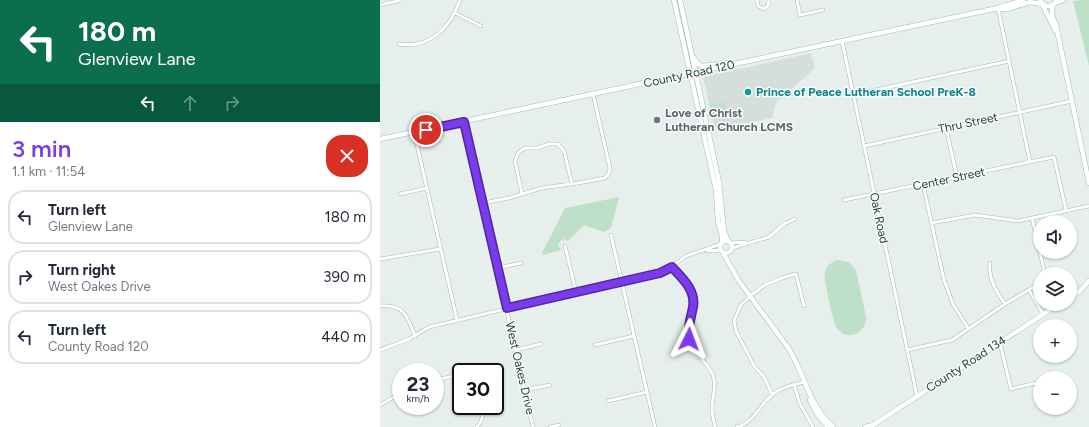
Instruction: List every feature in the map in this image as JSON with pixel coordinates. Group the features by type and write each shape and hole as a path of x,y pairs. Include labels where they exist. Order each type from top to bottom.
{"street":[{"path":"380,5 401,0"},
{"path":"399,44 408,46 431,38 446,27 455,13 460,0"},
{"path":"674,0 719,182 724,232 730,246 729,257 731,267"},
{"path":"680,0 692,52 696,62 702,66 752,60"},
{"path":"757,0 758,6 764,9 768,6 770,0"},
{"path":"797,0 800,15 824,10"},
{"name":"County Road 120","path":"380,139 998,8 1023,0"},
{"path":"1063,0 1055,3 1051,12 1056,25 1089,183"},
{"name":"County Road 120","path":"998,8 1007,9 1030,2 1041,3 1048,6 1055,3"},
{"path":"1041,3 1057,33"},
{"path":"998,8 1030,162"},
{"path":"455,13 481,26"},
{"name":"Oak Road","path":"842,41 917,396"},
{"path":"692,52 693,73 716,190 717,216 722,239 722,252 739,281 789,350 798,366 815,411 828,427"},
{"path":"853,95 1009,61"},
{"path":"483,203 542,188 605,178 609,173 610,168 593,94"},
{"name":"Thru Street","path":"864,146 1072,101"},
{"name":"West Oakes Drive","path":"464,122 533,427"},
{"path":"946,128 957,177"},
{"path":"414,132 457,320"},
{"path":"522,194 515,161 518,153 525,148 537,148 549,144 558,144 564,151 572,184"},
{"name":"Center Street","path":"844,200 1054,157 1066,210"},
{"path":"923,184 944,280 953,304 968,328"},
{"path":"400,194 427,188"},
{"path":"931,223 976,215 1018,221 1089,206"},
{"path":"1032,218 1043,267"},
{"path":"698,252 722,252 730,246 759,240 772,235 786,222 796,219"},
{"path":"611,235 655,427"},
{"path":"380,350 415,336 429,327 660,273 672,267 682,258 721,243 730,246"},
{"path":"566,246 576,292"},
{"path":"380,259 440,249"},
{"path":"498,268 521,263"},
{"path":"990,263 989,272 994,288 1005,304"},
{"path":"672,267 687,284 692,293 693,305 688,332 691,344 710,369 713,376 715,391 712,410 715,427"},
{"path":"772,394 764,378 754,366 735,327 734,321 741,304 750,296 765,285 796,274 804,306"},
{"path":"1077,293 1089,281"},
{"path":"907,350 952,340 968,328 1033,287"},
{"path":"1029,290 1043,314"},
{"path":"380,306 390,305 401,310 407,317 415,336"},
{"name":"County Road 134","path":"865,427 872,426 1048,311"},
{"path":"595,344 634,336"},
{"path":"1000,343 1011,389 1033,384"},
{"path":"516,350 541,344"},
{"path":"737,427 750,420 772,394 804,382"},
{"path":"525,390 550,384"},
{"path":"794,385 800,404 813,427"},
{"path":"808,391 822,415 833,427"},
{"path":"608,401 647,392"},
{"path":"380,405 392,398"},
{"path":"477,427 481,422 483,415"},
{"path":"550,427 559,425"}],"shaded area":[{"path":"811,53 815,68 776,103 772,118 715,130 703,77"}],"green space":[{"path":"1089,0 1089,66 1073,1"},
{"path":"725,102 727,114 713,116 710,105"},
{"path":"619,197 611,228 604,232 584,225 568,241 564,239 560,241 558,245 561,250 543,255 542,253 565,208"},
{"path":"838,260 849,262 856,270 866,317 863,328 860,332 850,335 845,335 837,328 833,318 827,290 825,271 830,264"}],"place":[{"name":"Prince of Peace Lutheran School PreK-8","path":"748,92"},
{"name":"Love of Christ Lutheran Church LCMS","path":"657,120"}],"route":[{"path":"426,130 464,122 507,308 660,273 672,267 687,284 692,293 693,305 688,332 689,339"}]}
